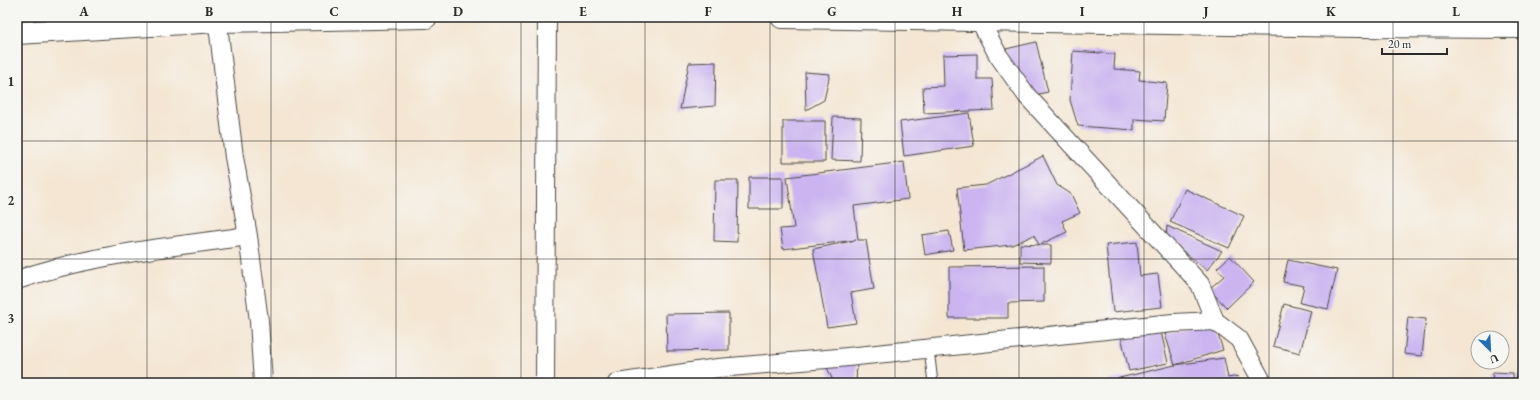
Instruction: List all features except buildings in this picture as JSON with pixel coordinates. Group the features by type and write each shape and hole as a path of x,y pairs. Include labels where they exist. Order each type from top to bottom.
{"highway":[{"path":"17,33 217,19 426,17"},
{"path":"782,17 1523,27"}],"street":[{"path":"545,383 547,17"},
{"path":"217,19 234,157 248,236 259,321 263,383"},
{"path":"979,19 998,55 1027,96 1200,284 1215,321 1239,339 1263,383"},
{"path":"17,280 79,262 136,252 248,236"},
{"path":"617,383 718,376 929,349 1173,323 1215,321"}],"lane":[{"path":"929,349 933,383"}]}
